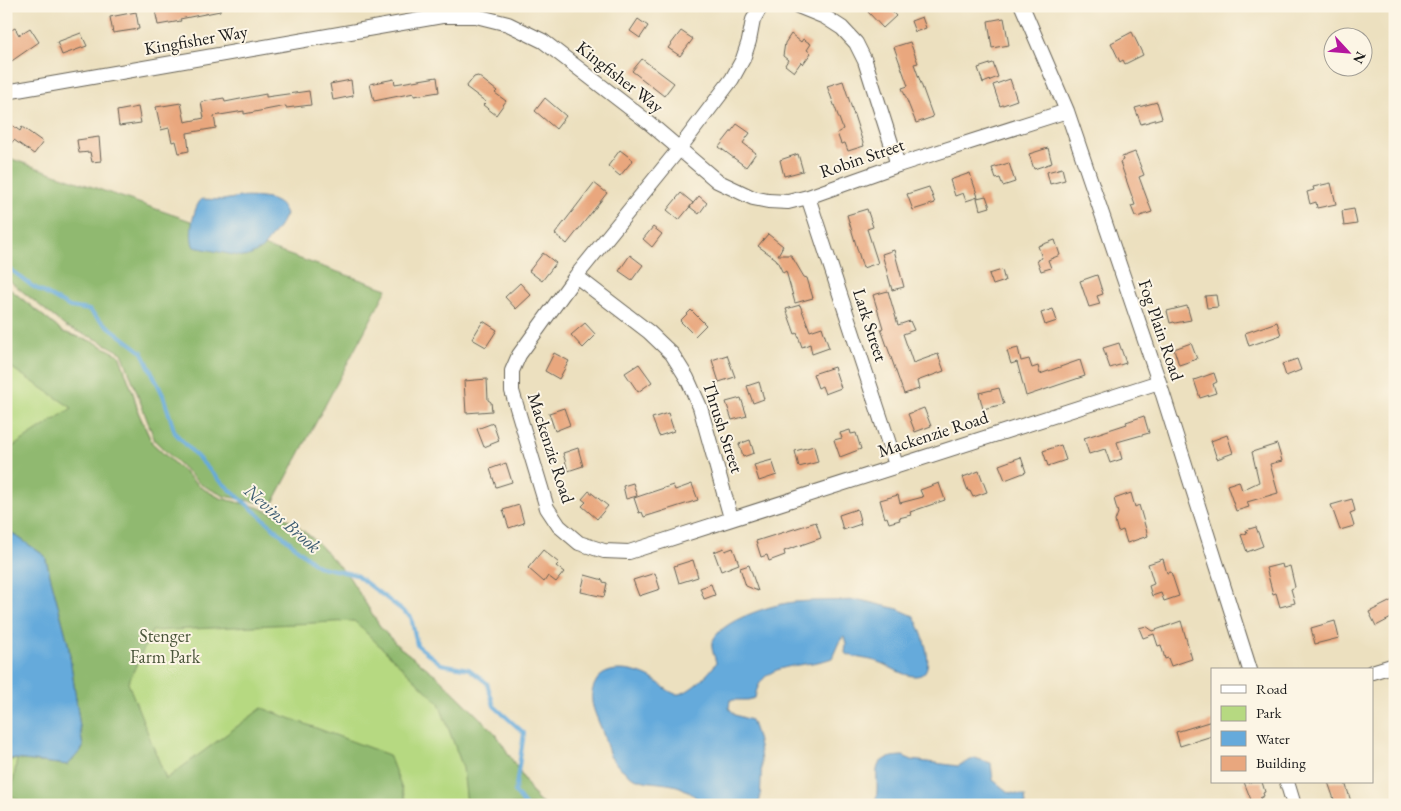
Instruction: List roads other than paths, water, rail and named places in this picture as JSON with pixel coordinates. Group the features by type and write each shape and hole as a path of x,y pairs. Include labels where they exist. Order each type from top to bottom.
{"street":[{"name":"Mackenzie Road","path":"761,6 753,20 743,59 732,79 679,149 576,276 518,355 512,371 512,391 547,508 559,526 579,543 604,551 629,552 1159,382"},
{"path":"798,6 825,16 842,28 856,43 865,61 898,165"},
{"name":"Fog Plain Road","path":"1022,6 1067,111 1159,382 1249,668"},
{"name":"Kingfisher Way","path":"6,92 442,16 476,16 508,24 543,41 648,122 679,149"},
{"name":"Robin Street","path":"679,149 717,181 753,198 788,202 1067,111"},
{"name":"Lark Street","path":"808,197 896,465"},
{"name":"Thrush Street","path":"576,276 649,332 672,354 687,378 700,407 732,518"},
{"path":"1374,671 1395,664"},
{"path":"1288,784 1294,805"}],"water":[{"path":"240,197 267,199 279,203 286,214 281,224 262,249 244,257 194,247 191,237 192,222 196,208 202,199 223,200"},
{"path":"6,533 12,533 45,556 68,643 83,748 68,765 6,758 6,656 8,653 6,651"},
{"path":"860,600 898,609 914,616 924,640 928,660 927,668 923,674 910,676 878,662 849,655 845,653 846,644 844,636 839,642 832,658 774,671 765,677 759,686 755,698 730,700 729,708 735,715 751,720 758,741 761,768 760,800 758,805 704,805 680,787 643,781 629,775 610,756 592,702 592,691 597,680 602,675 617,670 625,670 648,677 667,690 681,694 698,683 716,663 712,644 716,636 734,621 760,610 785,603"},
{"path":"903,756 912,760 958,766 975,758 991,763 993,780 1008,792 1025,796 1026,805 864,805 876,799 877,769 879,764 891,757"}],"waterway":[{"name":"Nevins Brook","path":"6,266 32,286 70,307 89,310 142,352 163,395 175,433 217,478 317,566 356,575 411,617 417,645 441,664 469,669 487,683 494,706 524,733 515,792 525,805"}],"park label":[{"name":"Stenger Farm Park","path":"165,646"}]}
